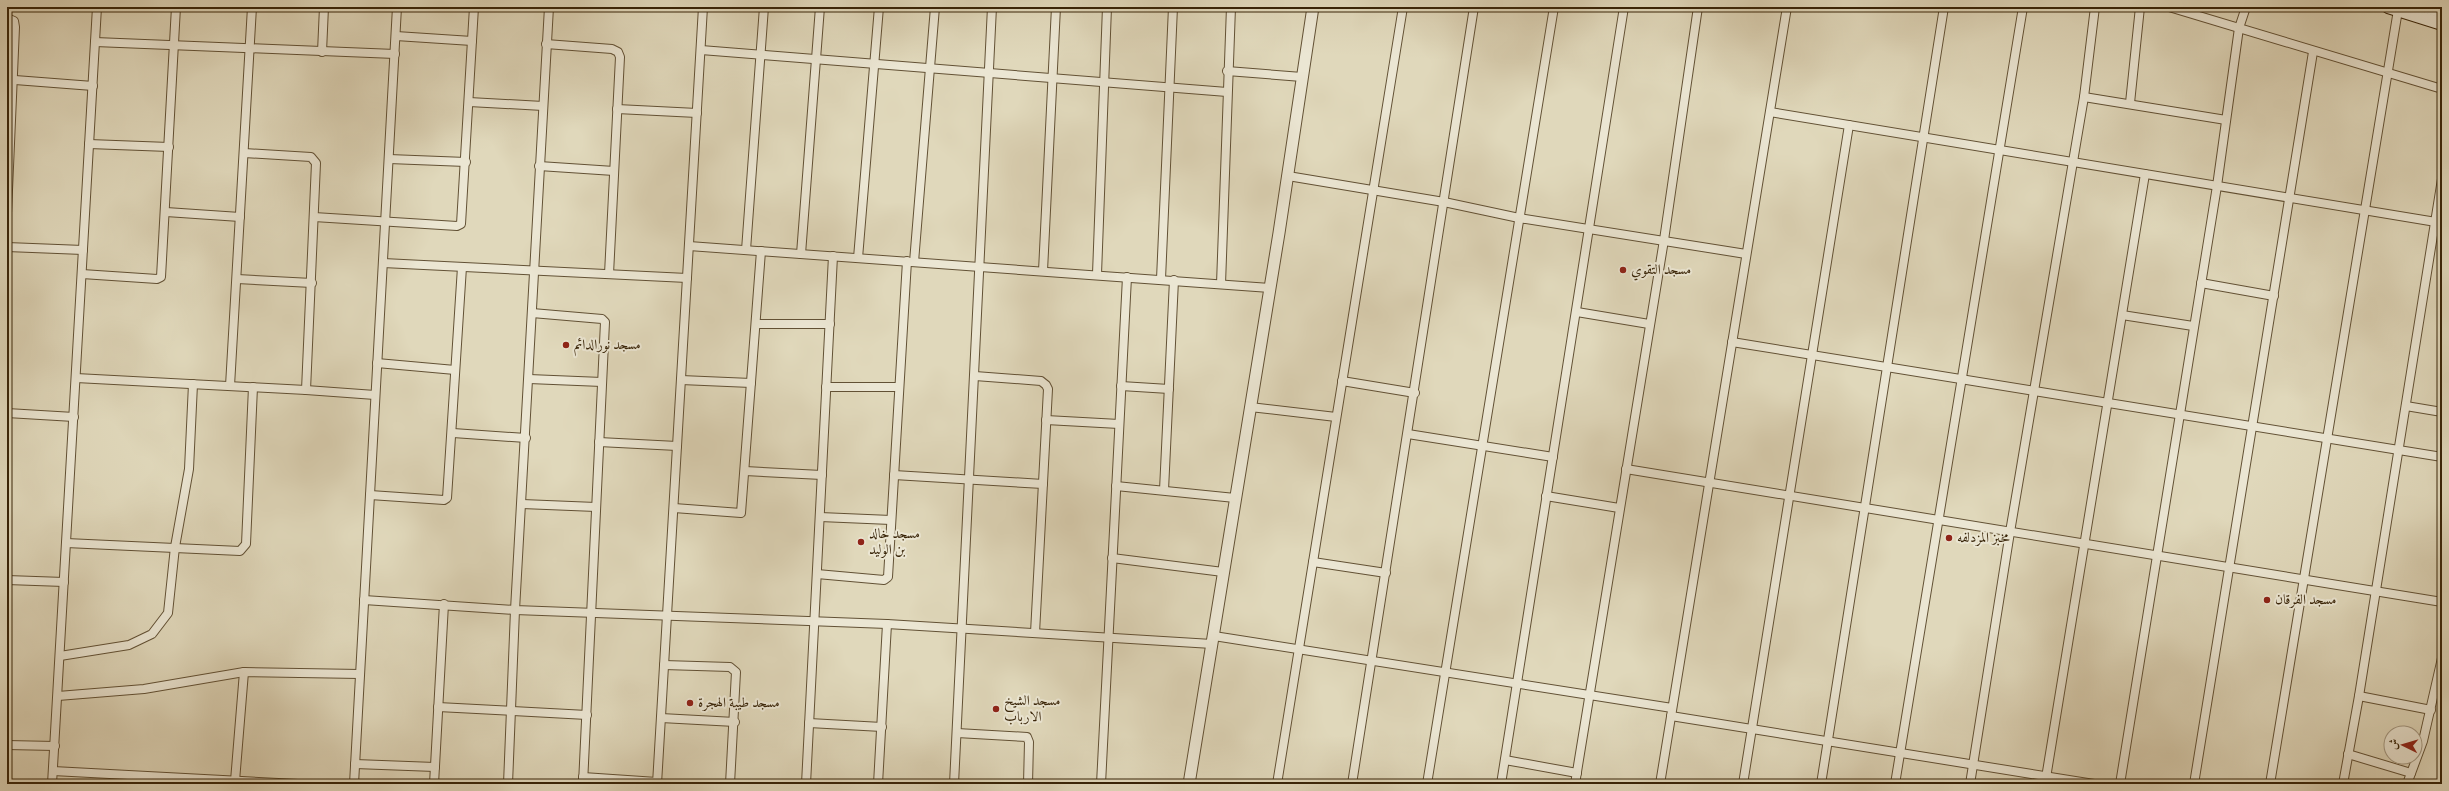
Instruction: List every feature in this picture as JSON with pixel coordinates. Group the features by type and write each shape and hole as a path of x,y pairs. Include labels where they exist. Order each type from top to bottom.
{"main road":[{"path":"2426,7 2442,11"},
{"path":"2393,9 2442,24"}],"street":[{"path":"52,784 97,7"},
{"path":"82,274 160,279 162,274 176,7"},
{"path":"230,386 252,7"},
{"path":"322,52 324,7"},
{"path":"354,784 397,7"},
{"path":"314,217 456,226 461,224 466,162 474,7"},
{"path":"508,784 512,710 514,610 526,438 539,166 549,7"},
{"path":"532,313 604,320 583,781 657,783 703,7"},
{"path":"746,250 764,7"},
{"path":"801,254 820,7"},
{"path":"858,258 879,7"},
{"path":"817,574 886,580 899,387 935,7"},
{"path":"954,784 960,629 981,266 992,7"},
{"path":"1043,271 1051,78 1056,7"},
{"path":"1097,274 1107,7"},
{"path":"1161,279 1168,88 1173,7"},
{"path":"1221,284 1226,92 1232,7"},
{"path":"1189,784 1288,176 1313,7"},
{"path":"1277,784 1402,7"},
{"path":"1352,784 1415,393 1474,7"},
{"path":"1427,784 1554,7"},
{"path":"1501,784 1546,496 1577,312 1624,7"},
{"path":"1575,784 1649,324 1664,240 1698,7"},
{"path":"1660,784 1787,7"},
{"path":"1821,784 1863,507 1889,367 1944,7"},
{"path":"1895,784 1937,519 1962,379 2023,7"},
{"path":"1970,784 2010,532 2084,97 2095,7"},
{"path":"2130,103 2140,7"},
{"path":"2169,7 2313,52 2442,89"},
{"path":"2120,784 2193,326 2217,186 2239,28 2246,7"},
{"path":"2270,784 2386,73 2393,9"},
{"path":"7,18 14,22 15,27 14,80 9,146 7,213"},
{"path":"396,36 472,42"},
{"path":"95,42 250,50 395,54"},
{"path":"546,44 612,49 618,52 620,62 609,274"},
{"path":"701,50 1226,92"},
{"path":"2194,784 2231,567 2252,426 2313,52"},
{"path":"1227,71 1302,77"},
{"path":"14,80 93,86"},
{"path":"2084,97 2130,103 2226,120"},
{"path":"469,102 543,106"},
{"path":"617,109 697,113"},
{"path":"1770,112 2439,222"},
{"path":"1743,784 1849,125"},
{"path":"89,144 169,147"},
{"path":"244,152 314,159 316,167 312,283 306,390"},
{"path":"389,159 466,162"},
{"path":"539,166 614,171"},
{"path":"2045,780 2145,174"},
{"path":"1288,176 1444,202 1519,218 1746,254"},
{"path":"2343,784 2359,696 2406,406 2439,222 2442,179"},
{"path":"166,212 240,217"},
{"path":"689,246 1097,274 1270,288"},
{"path":"7,247 83,250"},
{"path":"674,508 740,514 745,471 761,251"},
{"path":"806,784 833,256"},
{"path":"383,263 687,278"},
{"path":"370,495 446,499 448,495 453,434 455,370 462,267"},
{"path":"1101,784 1126,277"},
{"path":"237,279 312,283"},
{"path":"1164,490 1174,280"},
{"path":"2201,283 2274,296"},
{"path":"1577,312 1649,324"},
{"path":"2122,315 2193,326"},
{"path":"756,324 830,324"},
{"path":"1732,342 2442,457"},
{"path":"377,363 455,370"},
{"path":"975,376 1044,382 1048,389 1035,633"},
{"path":"76,378 306,390 375,396"},
{"path":"528,379 602,382"},
{"path":"681,380 752,383"},
{"path":"1342,381 1415,393"},
{"path":"60,656 129,645 152,634 168,613 175,547 189,469 193,384"},
{"path":"1121,386 1169,389"},
{"path":"66,543 240,551 245,547 253,387"},
{"path":"826,387 899,387"},
{"path":"2406,406 2442,412"},
{"path":"1250,407 1336,417"},
{"path":"7,413 74,417"},
{"path":"1046,420 1119,424"},
{"path":"453,434 526,438"},
{"path":"1408,434 1553,457"},
{"path":"599,442 677,446"},
{"path":"1626,469 2442,602"},
{"path":"745,471 822,475"},
{"path":"894,475 1043,484"},
{"path":"1116,486 1235,498"},
{"path":"1546,496 1619,508"},
{"path":"522,504 596,507"},
{"path":"820,517 891,520"},
{"path":"1112,558 1223,572"},
{"path":"1313,562 1386,573"},
{"path":"7,580 64,582"},
{"path":"364,600 444,604 514,610 667,614 814,622 887,624 1108,638 1213,640 1299,648 1589,695 1752,729 1974,765 2045,780 2094,784"},
{"path":"434,784 444,604"},
{"path":"878,784 887,624"},
{"path":"2407,784 2432,710 2442,658"},
{"path":"664,665 734,668 737,675 730,784"},
{"path":"58,696 123,691 244,672 360,674"},
{"path":"235,781 244,672"},
{"path":"2359,696 2432,710"},
{"path":"438,707 587,715"},
{"path":"661,718 735,722"},
{"path":"809,723 882,728"},
{"path":"957,733 1027,737 1029,742 1028,784"},
{"path":"7,745 55,746"},
{"path":"2348,754 2411,773"},
{"path":"1505,760 1577,773"},
{"path":"355,764 435,767"},
{"path":"53,771 127,775 199,782 235,781 298,784"},
{"path":"126,784 127,775"}],"place":[{"name":"مسجد التقوي","path":"1623,270"},
{"name":"مسجد نورالدائم","path":"566,345"},
{"name":"مخبز المزدلفه","path":"1949,538"},
{"name":"مسجد خالد بن الوليد","path":"861,542"},
{"name":"مسجد الفرقان","path":"2267,600"},
{"name":"مسجد طيبة الهجرة","path":"690,703"},
{"name":"مسجد الشيخ الارباب","path":"996,709"}]}
